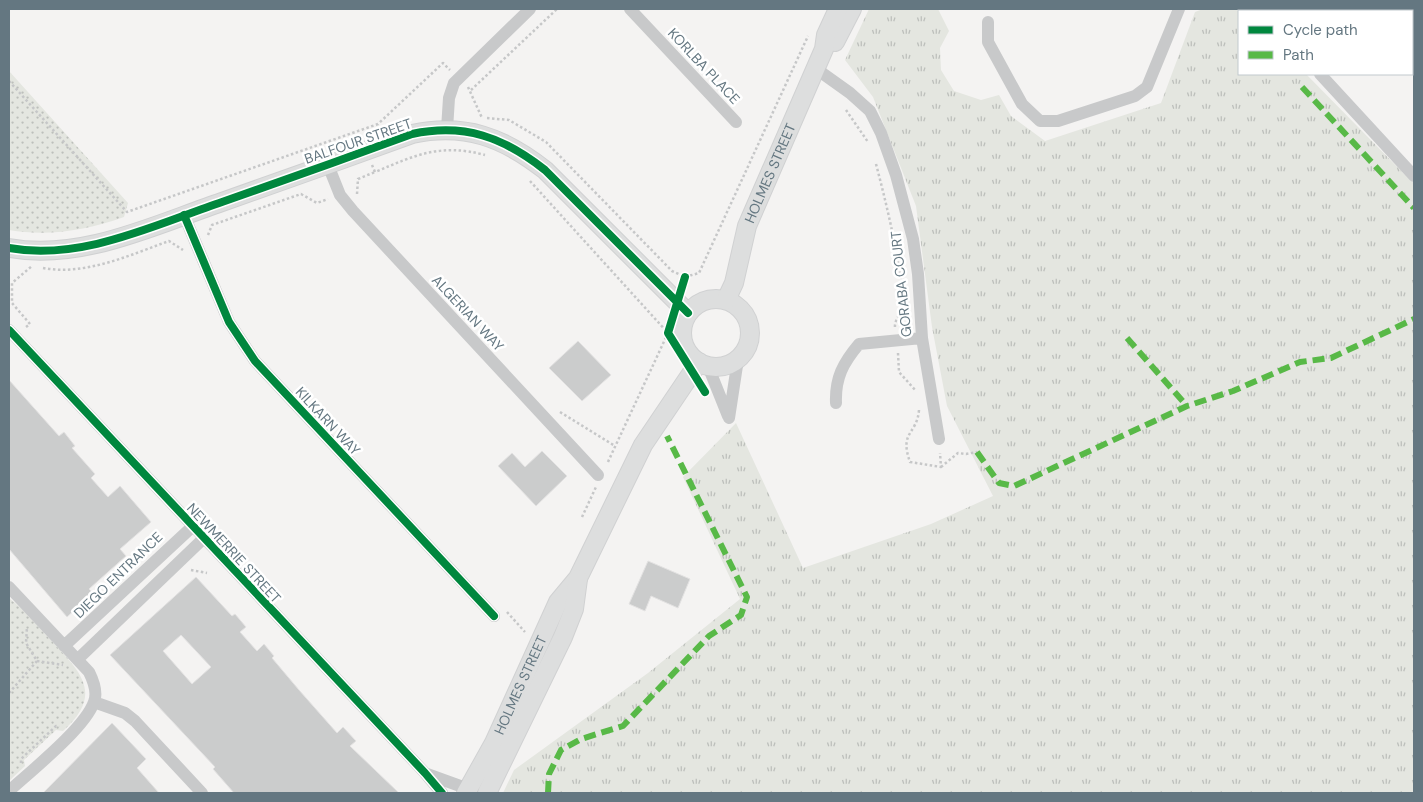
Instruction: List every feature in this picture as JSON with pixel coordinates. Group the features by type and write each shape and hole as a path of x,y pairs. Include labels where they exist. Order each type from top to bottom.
{"main road":[{"name":"HOLMES STREET","path":"726,300 734,283 747,226 824,49 826,35 838,9"},
{"name":"HOLMES STREET","path":"824,49 836,41 852,9"},
{"name":"BALFOUR STREET","path":"9,248 60,250 86,247 184,215 412,134 447,129 484,135 520,150 545,170 683,308"},
{"path":"706,300 726,300 735,305 748,321 749,342 738,359 729,364 704,364 688,352 682,339 683,308 706,300"},
{"name":"HOLMES STREET","path":"472,792 558,602 578,578 643,445 704,364"},
{"name":"HOLMES STREET","path":"486,793 574,609 578,578"}],"street":[{"path":"447,129 449,98 454,83 530,9"},
{"name":"KORLBA PLACE","path":"630,9 736,122"},
{"path":"988,22 988,42 1022,104 1040,121 1058,121 1135,96 1147,87 1179,9"},
{"name":"GORABA COURT","path":"815,68 850,93 870,111 881,133 898,183 913,239 918,274 922,338 939,439"},
{"path":"1321,75 1414,176"},
{"name":"ALGERIAN WAY","path":"328,165 340,195 598,475"},
{"name":"KILKARN WAY","path":"184,215 229,322 255,361 499,613"},
{"name":"NEWMERRIE STREET","path":"12,334 442,793"},
{"path":"836,403 839,373 846,360 859,344 922,338"},
{"path":"704,364 729,418 738,359"},
{"name":"DIEGO ENTRANCE","path":"64,646 192,527"},
{"path":"78,659 203,539"},
{"path":"9,587 78,659 94,681 94,702 81,723 9,791"},
{"path":"94,702 125,713 135,721 202,793"},
{"name":"NEWMERRIE STREET","path":"425,773 472,792"}],"path":[{"path":"471,90 558,9"},
{"path":"9,81 127,212 378,124 443,63 471,90 481,118 509,120 546,142 672,271 685,277 699,273 811,29"},
{"path":"841,105 871,146"},
{"path":"360,130 375,172"},
{"path":"357,195 358,179 424,152 464,150 488,156"},
{"path":"873,155 892,227 904,306 895,322 899,372 920,395"},
{"path":"523,176 530,180 668,333 673,341"},
{"path":"12,334 30,324 12,303 12,283 32,266 56,270 98,265 169,241 180,246 184,252 198,249 210,246 206,238 212,225 301,194 317,203 357,189"},
{"path":"702,267 710,271"},
{"path":"559,411 615,446 668,333 683,308 685,277"},
{"path":"920,403 918,419 908,435 905,448 910,462 941,467 958,453 977,452"},
{"path":"939,439 941,467"},
{"path":"188,555 207,573"},
{"path":"187,570 207,573"},
{"path":"499,613 525,632"},
{"path":"29,622 25,632 26,642 37,661"},
{"path":"37,661 66,665"},
{"path":"9,693 37,661"},
{"path":"23,767 21,759 56,726 63,728"}],"green space":[{"path":"869,9 938,9 949,31 940,48 941,70 954,91 981,100 999,95 1011,116 1045,141 1161,103 1195,12 1203,9 1236,9 1238,11 1238,75 1307,75 1414,184 1414,793 503,793 514,770 648,673 740,599 683,477 736,423 803,568 931,524 993,496 947,406 932,327 916,206 873,97 845,60"},
{"path":"9,71 128,203 124,217 96,226 67,231 38,233 9,230"},
{"path":"9,598 25,612 71,662 84,683 85,694 83,705 76,717 63,731 56,730 24,760 25,766 9,781"}],"building":[{"path":"578,341 611,375 582,401 549,368"},
{"path":"9,380 59,436 64,432 75,446 72,448 95,474 91,478 108,497 120,486 151,522 120,549 126,556 89,589 93,593 67,617 9,549"},
{"path":"542,451 567,476 536,506 498,466 512,453 525,467"},
{"path":"648,561 690,579 678,608 651,596 645,611 629,604"},
{"path":"196,577 232,616 235,614 246,627 240,632 257,651 264,644 274,656 272,658 337,733 343,727 356,741 350,746 399,793 234,793 213,769 215,767 110,655","holes":["181,635 211,667 192,684 163,651"]},
{"path":"112,723 146,759 137,768 159,793 43,793"}],"marked path":[{"path":"1302,87 1414,208"},
{"path":"977,452 999,483 1014,486 1187,406 1233,391 1300,362 1331,358 1414,319"},
{"path":"1127,338 1187,406"},
{"path":"548,793 549,774 561,750 581,739 623,726 709,636 741,615 747,597 667,436"}],"cycle path":[{"path":"9,248 36,251 64,250 91,245 144,230 412,134 449,130 466,132 498,141 514,149 545,170 688,313"},
{"path":"184,215 229,322 255,361 494,616"},
{"path":"685,277 668,333 705,392"},
{"path":"9,330 442,793"}]}
